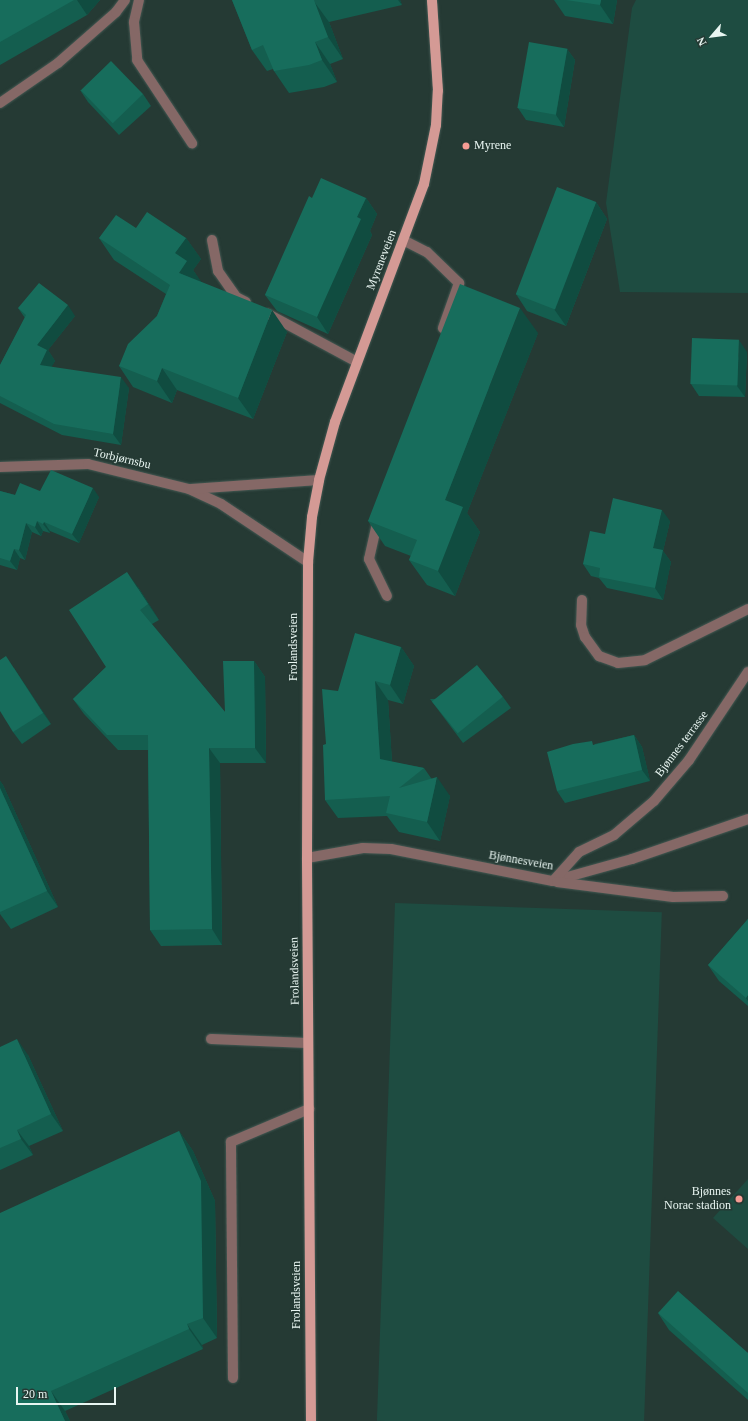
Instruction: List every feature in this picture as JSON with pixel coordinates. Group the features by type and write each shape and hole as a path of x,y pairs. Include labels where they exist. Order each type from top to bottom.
{"main road":[{"name":"Myreneveien","path":"311,522 319,480 335,422 424,184 436,125 438,91 432,0"},
{"name":"Frolandsveien","path":"311,522 308,562 306,858 311,1421"}],"street":[{"path":"0,103 58,63 116,12 125,0"},
{"path":"139,0 134,22 137,60 192,143"},
{"path":"212,240 218,271 236,297 357,362"},
{"path":"403,240 427,252 459,283 438,342"},
{"name":"Torbjørnsbu","path":"0,467 88,464 189,489 221,504 308,562"},
{"name":"Torbjørnsbu","path":"189,489 319,480"},
{"path":"380,510 369,559 387,596"},
{"path":"582,600 582,625 585,637 599,656 618,663 646,660 748,609"},
{"name":"Bjønnes terrasse","path":"553,881 579,852 614,835 654,801 689,760 748,672"},
{"name":"Bjønnesveien","path":"306,858 363,848 392,849 553,881 632,859 748,819"},
{"path":"553,881 673,897 723,896"},
{"path":"211,1039 308,1043"},
{"path":"233,1378 232,1142 309,1109"}],"green space":[{"path":"636,0 748,0 748,293 620,292 606,203 632,8"},
{"path":"395,903 662,912 644,1421 377,1421"},
{"name":"Bjønnes Norac stadion","path":"748,1179 748,1249 713,1218"}],"building":[{"path":"0,0 74,0 0,42"},
{"path":"232,0 314,0 328,37 315,42 322,60 309,65 274,71 263,45 252,50"},
{"path":"566,0 601,0 600,5"},
{"path":"529,42 567,49 556,115 517,108"},
{"path":"111,61 143,94 113,123 81,90"},
{"path":"321,178 366,198 357,217 361,219 317,317 265,295 309,196 312,198"},
{"path":"557,187 596,202 555,309 516,294"},
{"path":"147,212 186,238 175,253 187,261 179,273 272,310 238,398 162,368 157,381 119,366 128,344 157,316 170,285 99,238 116,215 136,228"},
{"path":"39,283 68,305 37,345 47,350 40,365 121,377 113,434 54,424 0,396 0,365 26,315 18,308"},
{"path":"460,284 520,308 445,500 463,507 438,571 409,560 417,540 368,521"},
{"path":"692,338 739,340 737,386 690,384"},
{"path":"51,470 93,488 72,534 44,522 43,524 37,521 35,527 26,523 19,550 14,549 10,561 0,558 0,491 15,495 20,483 40,491"},
{"path":"613,498 662,510 653,548 663,550 655,588 599,577 600,568 583,564 590,531 605,534"},
{"path":"127,572 148,604 140,610 225,712 223,661 254,661 255,748 209,748 212,929 150,930 148,735 107,735 73,699 106,667 69,610"},
{"path":"355,633 401,647 390,685 375,681 380,759 424,768 399,788 437,777 427,822 386,813 390,796 325,800 323,745 326,744 322,689 338,691"},
{"path":"6,656 43,713 13,732 0,711 0,660"},
{"path":"477,665 503,697 458,733 432,702"},
{"path":"634,735 642,770 557,791 547,752 573,744 592,741 593,745"},
{"path":"0,788 47,891 0,912"},
{"path":"748,919 748,995 746,998 708,965"},
{"path":"17,1039 51,1114 17,1130 21,1139 0,1148 0,1047"},
{"path":"179,1131 201,1181 203,1318 187,1324 189,1329 51,1391 65,1421 0,1421 0,1213"},
{"path":"678,1291 748,1353 748,1393 658,1313"}],"place":[{"name":"Myrene","path":"466,146"},
{"name":"Bjønnes Norac stadion","path":"739,1199"}]}
